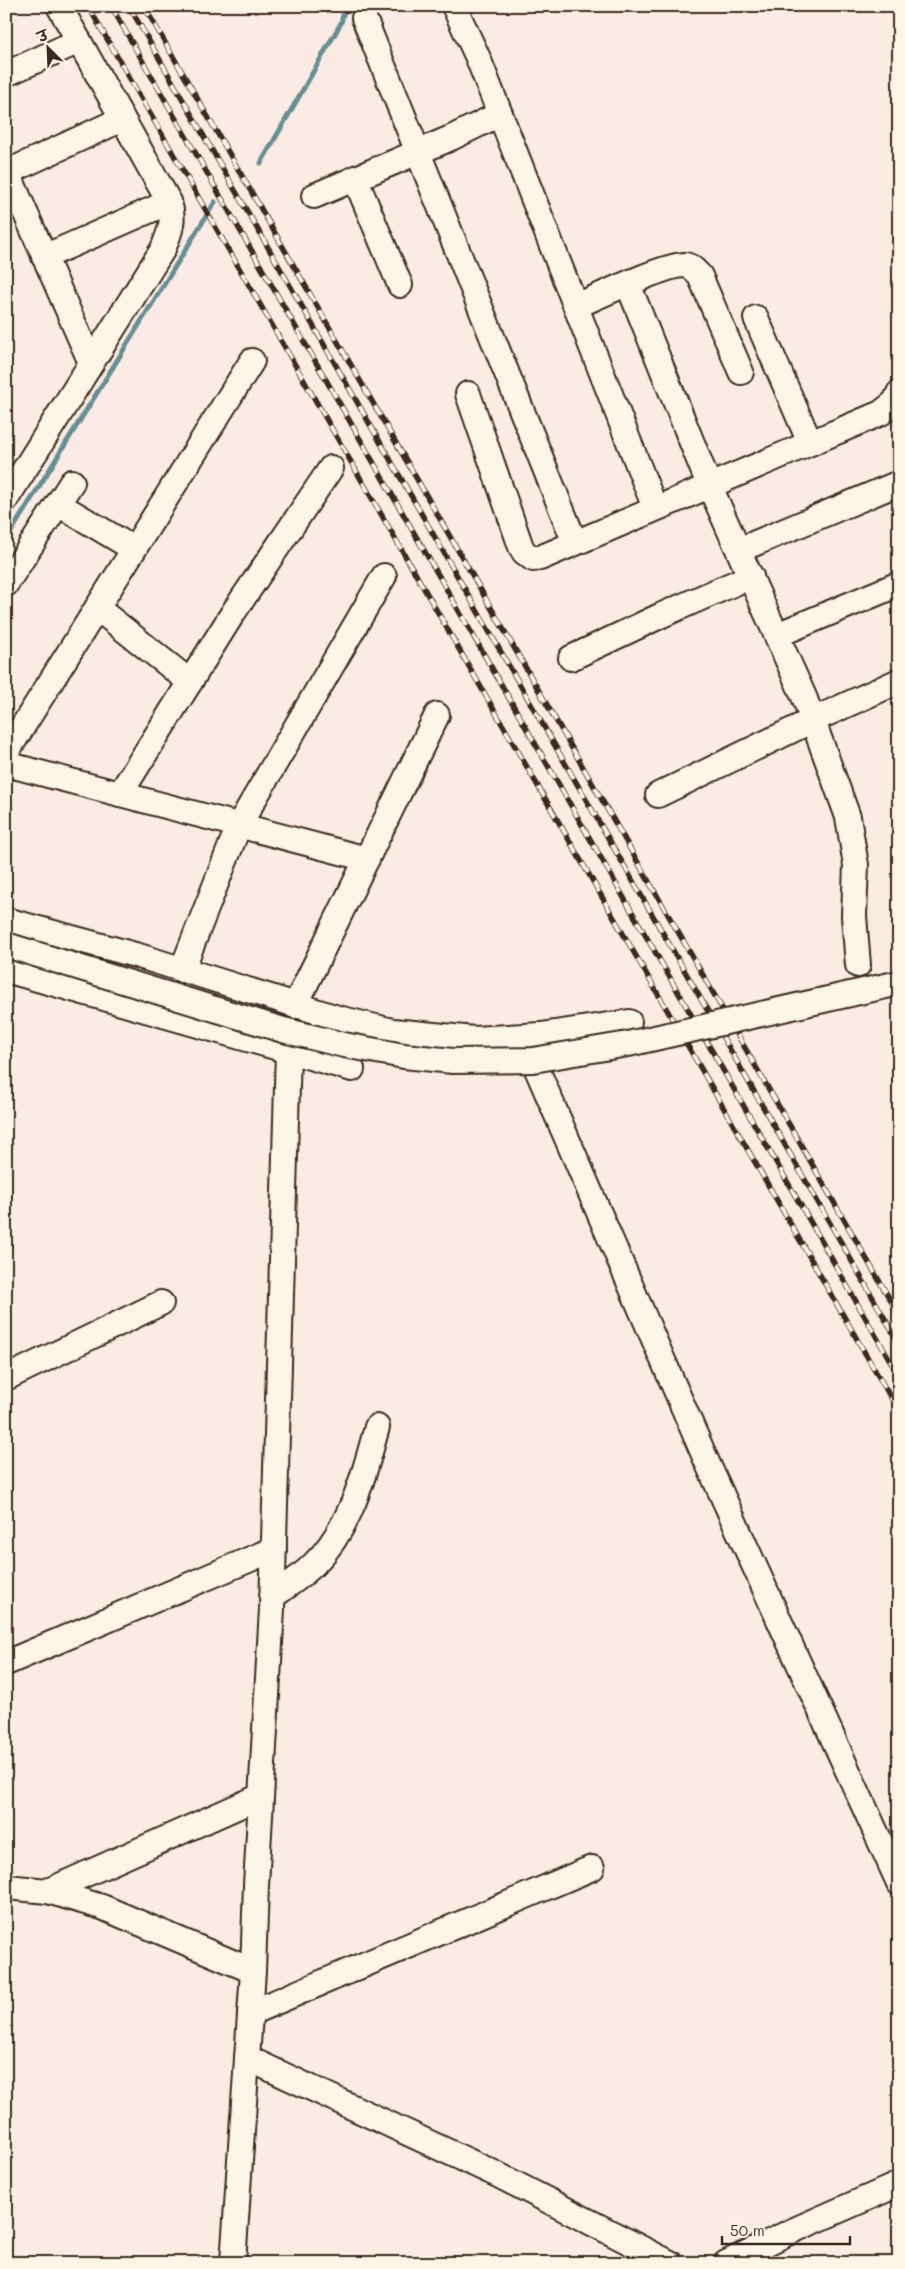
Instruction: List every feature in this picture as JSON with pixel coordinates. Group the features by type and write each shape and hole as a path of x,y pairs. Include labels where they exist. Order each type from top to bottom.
{"street":[{"path":"6,499 13,470 91,363 163,249 172,229 173,214 169,202 59,6"},
{"path":"454,6 478,58 655,508"},
{"path":"364,18 575,543"},
{"path":"6,74 79,41"},
{"path":"314,196 500,114"},
{"path":"91,363 7,173 122,119"},
{"path":"355,178 400,285"},
{"path":"44,257 169,202"},
{"path":"576,306 667,268 684,265 692,268 700,276 742,372"},
{"path":"628,284 710,486 813,720 848,817 856,865 854,916 858,965"},
{"path":"756,318 810,443"},
{"path":"6,753 252,361"},
{"path":"468,394 524,552 533,559 540,558 881,413 895,402 899,393"},
{"path":"120,794 190,682 331,468"},
{"path":"6,584 72,482"},
{"path":"739,550 899,483"},
{"path":"58,504 134,549"},
{"path":"182,970 239,825 384,576"},
{"path":"571,658 751,576"},
{"path":"777,635 899,584"},
{"path":"97,608 190,682"},
{"path":"658,795 813,720 899,681"},
{"path":"295,1006 437,715"},
{"path":"6,764 368,859"},
{"path":"6,920 138,956 295,1006 392,1031 474,1039 523,1037 629,1022"},
{"path":"6,945 283,1030 344,1045 404,1056 453,1061 533,1060 628,1044 868,988 899,983"},
{"path":"6,970 352,1069"},
{"path":"523,1037 707,1462 899,1883"},
{"path":"233,2263 253,1970 272,1597 288,1051"},
{"path":"6,1378 161,1302"},
{"path":"272,1597 315,1563 334,1539 362,1482 378,1428"},
{"path":"6,1664 274,1549"},
{"path":"48,1891 261,1796"},
{"path":"250,2013 592,1868"},
{"path":"6,1887 48,1891 102,1907 253,1970"},
{"path":"247,2058 498,2175 670,2263"},
{"path":"726,2263 792,2231 899,2184"}],"waterway":[{"path":"261,163 341,23 345,6"},
{"path":"6,540 215,202"}],"railway":[{"path":"88,6 899,1412"},
{"path":"111,6 899,1376"},
{"path":"129,6 899,1343"},
{"path":"144,6 899,1315"}]}
